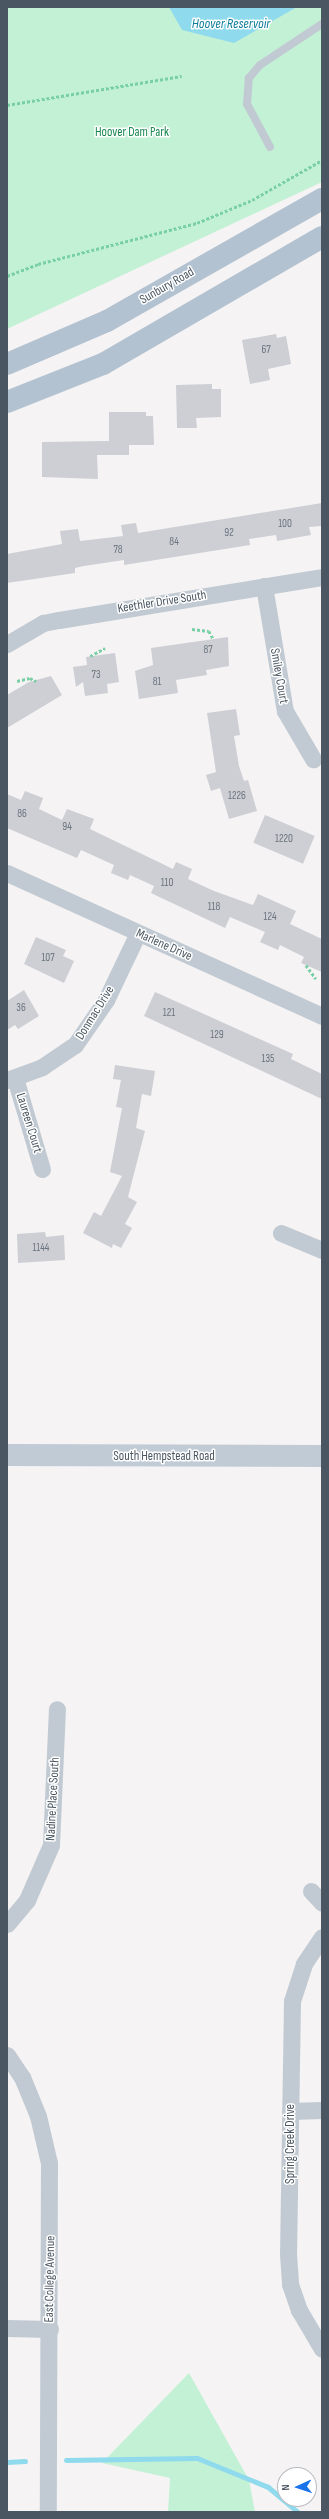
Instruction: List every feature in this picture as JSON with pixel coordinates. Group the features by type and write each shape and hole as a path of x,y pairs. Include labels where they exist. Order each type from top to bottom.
{"main road":[{"name":"Sunbury Road","path":"7,364 106,321 322,199"},
{"path":"7,402 103,364 322,237"}],"street":[{"name":"Keethler Drive South","path":"7,644 48,622 322,576"},
{"name":"Smiley Court","path":"264,586 285,711 313,760"},
{"name":"Marlene Drive","path":"7,873 322,1016"},
{"name":"Donmac Drive","path":"11,1079 42,1067 75,1045 106,1000 138,933"},
{"name":"Laureen Court","path":"11,1079 42,1169"},
{"path":"282,1233 322,1250"},
{"name":"South Hempstead Road","path":"7,1455 322,1456"},
{"name":"Nadine Place South","path":"7,1924 27,1900 51,1845 56,1709"},
{"name":"Spring Creek Drive","path":"322,1937 304,1964 292,2001 290,2111 290,2284 299,2310 322,2349"},
{"name":"East College Avenue","path":"7,2055 22,2077 38,2116 49,2163 50,2329 48,2512"},
{"path":"290,2111 322,2110"},
{"path":"7,2328 50,2329"}],"lane":[{"path":"270,147 247,104 249,78 260,65 322,24"}],"path":[{"path":"7,105 182,76"},
{"path":"7,276 38,264 197,224 252,200 322,160"},
{"path":"192,629 209,631 214,640"},
{"path":"90,656 105,648"},
{"path":"17,681 30,678 36,681"},
{"path":"306,965 316,979"}],"green space":[{"name":"Hoover Dam Park","path":"7,7 322,7 322,182 7,329"},
{"path":"189,2373 249,2480 255,2512 168,2512 170,2478 102,2463"}],"water":[{"name":"Hoover Reservoir","path":"169,7 297,7 234,43 182,30"}],"building":[{"path":"276,334 277,338 286,336 291,364 268,369 270,380 250,384 242,340"},
{"path":"212,384 212,389 221,389 221,417 196,418 197,428 177,428 176,385"},
{"path":"109,412 146,412 146,416 153,416 154,445 129,445 129,455 97,455 98,479 42,477 42,442 109,441"},
{"path":"322,503 322,526 309,527 311,535 277,541 276,535 249,539 250,545 124,565 124,560 84,566 75,568 75,573 7,583 7,554 62,544 60,531 78,529 80,541 123,536 121,525 136,523 138,533"},
{"path":"228,637 229,666 206,670 207,675 176,680 178,693 139,699 135,671 153,665 151,648"},
{"path":"115,653 119,682 107,684 108,693 85,696 83,682 76,687 73,667 87,665 86,657"},
{"path":"51,676 62,695 7,728 7,695 29,682"},
{"path":"236,709 240,735 234,736 239,766 244,781 248,780 257,811 229,819 220,788 211,791 206,775 216,772 207,713"},
{"path":"25,791 43,798 39,809 62,820 67,809 94,819 90,829 173,869 176,862 192,869 188,879 214,891 253,905 258,894 296,911 290,924 322,939 322,972 301,963 304,957 280,945 278,950 260,942 265,932 230,917 225,928 151,893 154,886 130,875 128,880 111,873 114,865 81,850 77,858 7,828 7,794 21,800"},
{"path":"265,815 315,836 303,864 253,843"},
{"path":"36,937 66,950 63,956 74,961 64,983 24,964"},
{"path":"24,990 39,1016 18,1029 15,1025 7,1030 7,1001"},
{"path":"155,992 293,1054 291,1059 322,1074 322,1099 144,1016"},
{"path":"115,1065 155,1071 151,1096 142,1094 136,1128 145,1131 128,1197 137,1202 125,1224 132,1228 121,1248 113,1244 112,1248 83,1233 94,1212 101,1216 122,1176 110,1172 122,1108 116,1107 121,1080 113,1079"},
{"path":"45,1232 46,1237 64,1235 65,1260 18,1263 17,1234"}],"waterway":[{"path":"66,2460 197,2458 268,2487 298,2512"},
{"path":"7,2462 25,2461"}]}
